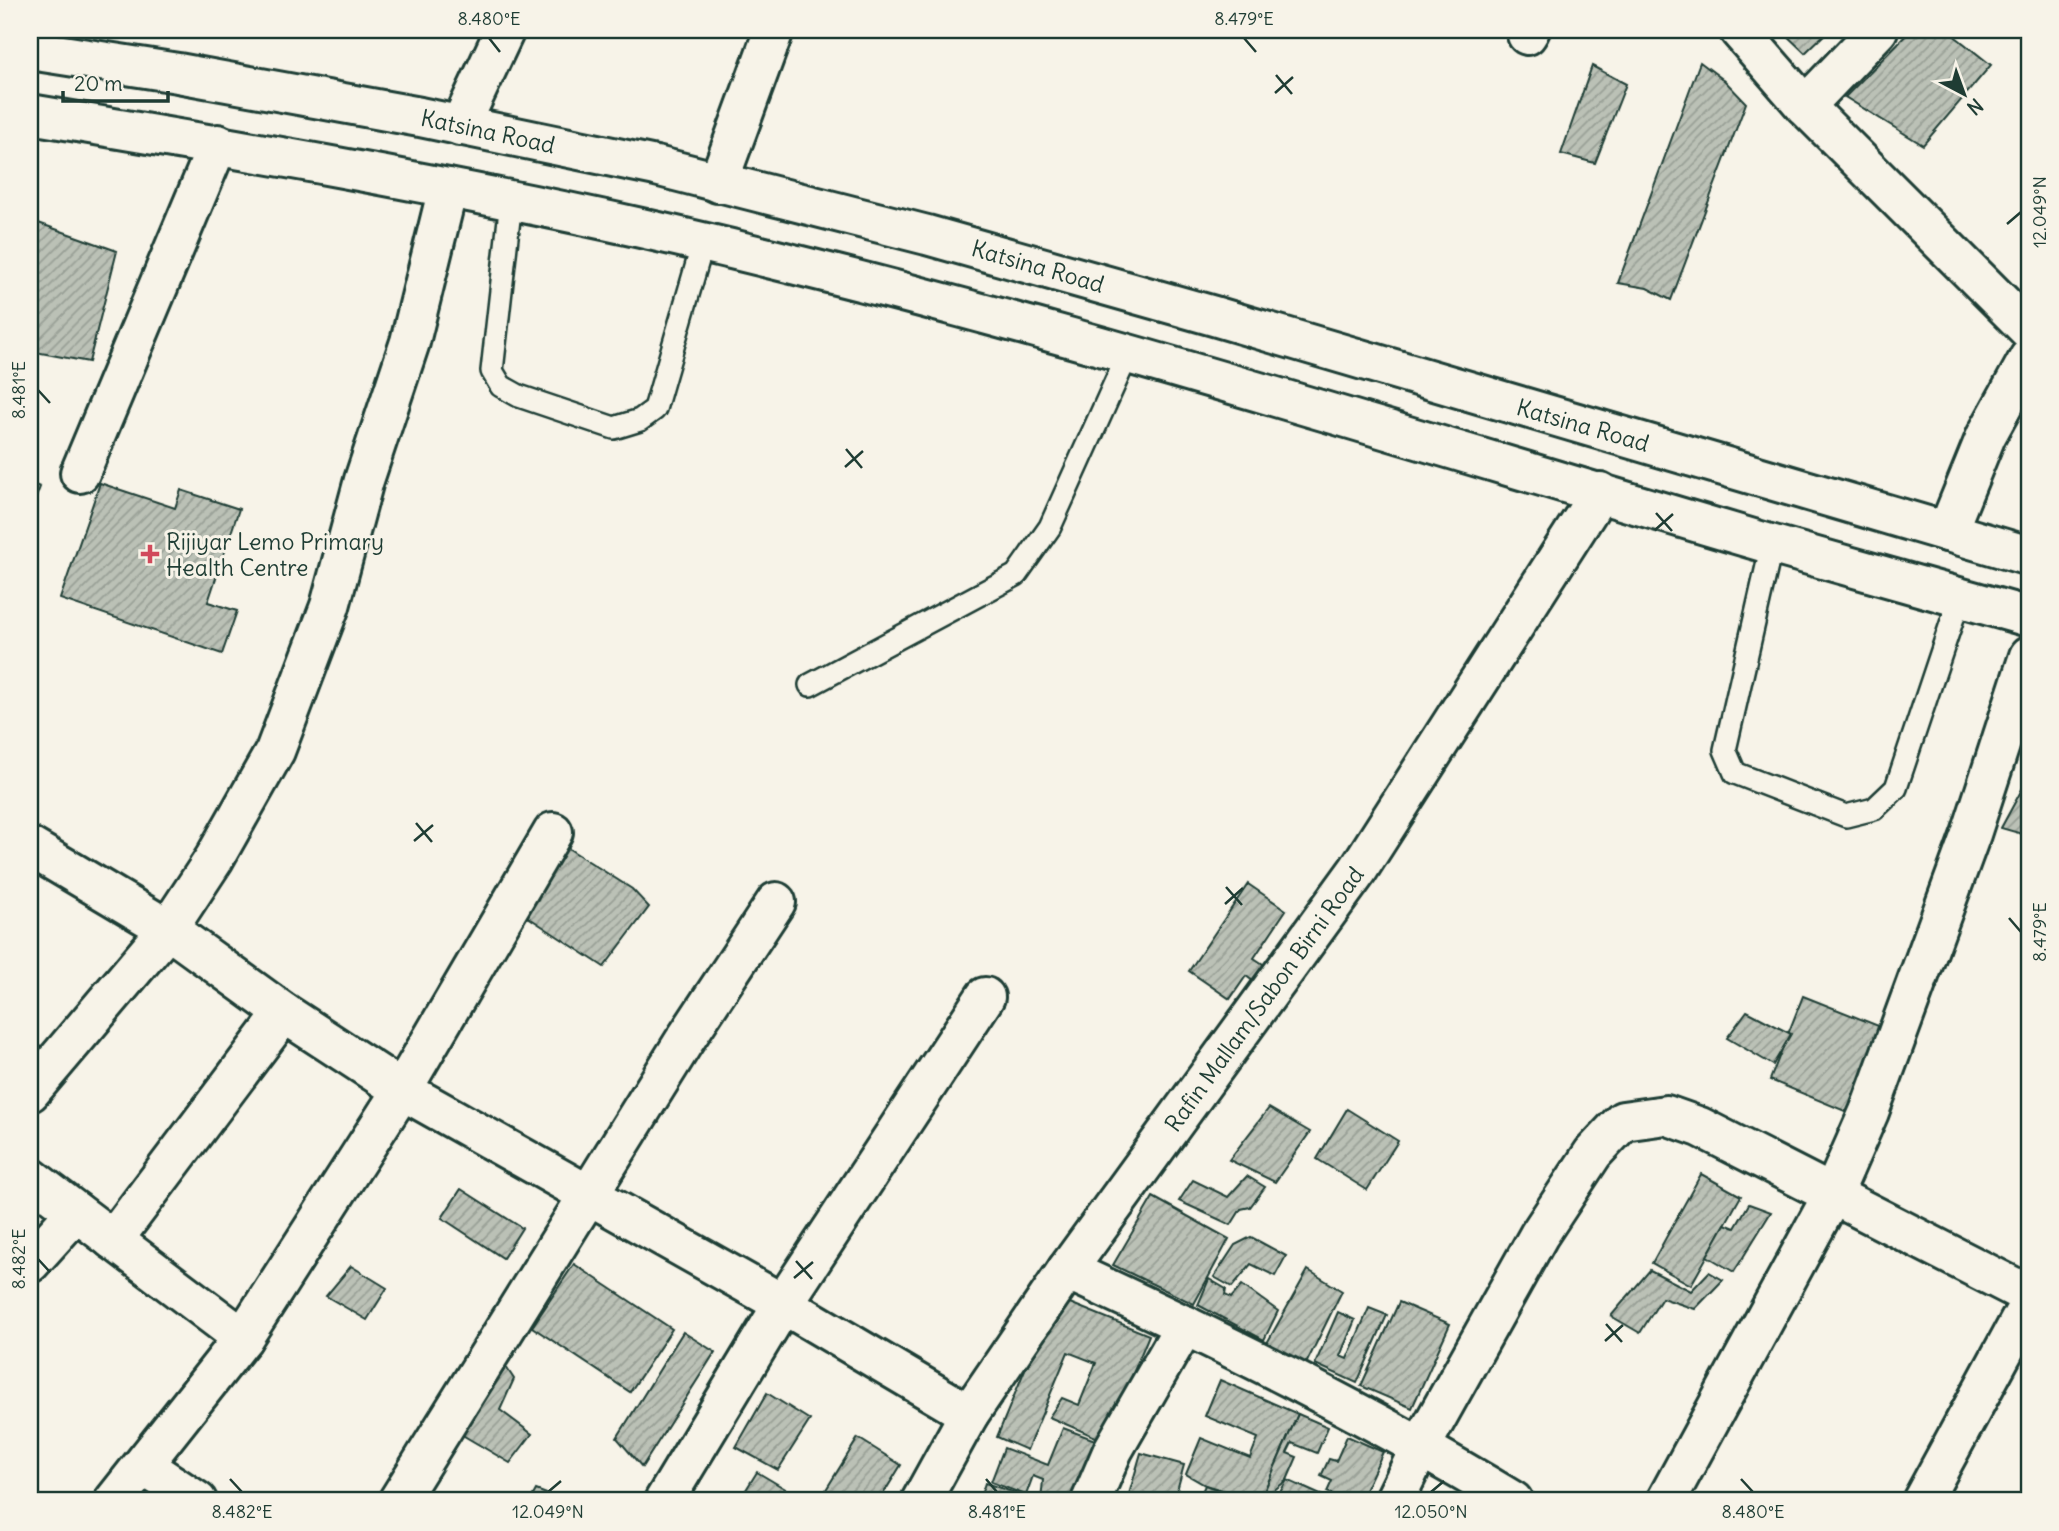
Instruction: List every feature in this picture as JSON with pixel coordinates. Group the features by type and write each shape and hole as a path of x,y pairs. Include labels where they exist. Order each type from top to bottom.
{"main road":[{"path":"460,126 505,30"},
{"path":"718,183 774,30"},
{"path":"1739,30 1805,106 2029,330"},
{"path":"1805,106 1878,30"},
{"name":"Katsina Road","path":"30,50 178,73 656,166 927,235 1175,305 2029,556"},
{"path":"30,114 218,144 448,188 703,243 918,296 1128,354 2029,617"},
{"path":"80,473 218,144"},
{"path":"30,1091 168,929 214,859 275,751 330,606 364,480 410,342 448,188"},
{"path":"1947,532 1986,436 2029,358"},
{"name":"Rafin Mallam/Sabon Birni Road","path":"921,1501 969,1414 1067,1270 1358,870 1600,492"},
{"path":"1665,1501 1833,1194 1870,1112 1970,834 2029,656"},
{"path":"114,1501 243,1338 402,1090 553,832"},
{"path":"30,847 168,929 284,1013 402,1090 783,1304 969,1414"},
{"path":"398,1501 683,1043 776,902"},
{"path":"664,1501 783,1304 985,997"},
{"path":"113,1240 284,1013"},
{"path":"1394,1501 1421,1446 1539,1235 1593,1153 1623,1121 1666,1115 1700,1127 2029,1295"},
{"path":"30,1177 243,1338"},
{"path":"30,1263 76,1212"},
{"path":"1067,1270 1185,1325 1421,1446 1513,1501"},
{"path":"1922,1501 2029,1304"},
{"path":"1091,1501 1113,1450 1185,1325"},
{"path":"144,1465 197,1501"}],"lane":[{"path":"511,201 492,370 501,386 519,396 614,428 640,420 655,409 703,243"},
{"path":"810,685 1016,575 1050,527 1128,354"},
{"path":"1772,544 1725,750 1735,773 1846,816 1874,809 1896,789 1961,597"}],"building":[{"path":"1781,30 1825,30 1827,32 1805,53"},
{"path":"1911,30 1947,30 1991,65 1923,145 1845,97"},
{"path":"1700,62 1725,81 1746,103 1671,300 1647,288 1618,283"},
{"path":"1592,66 1626,84 1595,163 1561,154"},
{"path":"30,220 117,251 89,362 30,351"},
{"path":"30,483 40,487 30,513"},
{"name":"Rijiyar Lemo Primary Health Centre","path":"100,483 175,508 181,490 239,509 208,602 237,611 222,654 60,599"},
{"path":"2027,780 2029,781 2029,836 2001,828"},
{"path":"563,845 632,889 649,907 604,967 522,913"},
{"path":"1248,884 1286,910 1254,958 1269,968 1257,984 1246,976 1230,999 1189,971"},
{"path":"1803,996 1886,1029 1852,1114 1770,1080"},
{"path":"1747,1011 1791,1034 1773,1065 1727,1038"},
{"path":"1269,1108 1310,1132 1275,1182 1229,1160"},
{"path":"1347,1109 1398,1141 1367,1190 1317,1159"},
{"path":"1701,1174 1741,1196 1691,1285 1652,1263"},
{"path":"1247,1176 1265,1187 1250,1207 1241,1209 1231,1225 1179,1201 1193,1180 1228,1197"},
{"path":"461,1189 522,1228 503,1258 442,1218"},
{"path":"1153,1197 1229,1239 1194,1304 1113,1265"},
{"path":"1749,1204 1771,1212 1734,1272 1707,1256 1725,1224 1735,1228"},
{"path":"1251,1237 1286,1256 1275,1276 1251,1264 1232,1287 1214,1277 1235,1245"},
{"path":"574,1264 672,1329 630,1392 532,1327"},
{"path":"351,1266 387,1288 367,1320 326,1296"},
{"path":"1308,1270 1342,1291 1306,1364 1267,1343"},
{"path":"1650,1270 1691,1291 1709,1272 1723,1280 1695,1309 1662,1298 1640,1333 1611,1316"},
{"path":"1209,1279 1226,1289 1225,1295 1231,1298 1242,1285 1278,1311 1264,1340 1198,1305"},
{"path":"1055,1297 1149,1335 1105,1441 1049,1417 1062,1398 1079,1405 1096,1363 1068,1352 1027,1450 997,1437"},
{"path":"1399,1302 1450,1324 1412,1408 1361,1386"},
{"path":"1369,1308 1387,1315 1357,1383 1315,1364 1338,1312 1355,1320 1340,1356 1347,1359"},
{"path":"683,1332 715,1352 642,1467 617,1438"},
{"path":"506,1367 514,1379 500,1410 532,1434 510,1463 459,1433"},
{"path":"1220,1380 1298,1414 1260,1501 1205,1485 1186,1474 1201,1438 1250,1458 1258,1438 1205,1416"},
{"path":"767,1393 810,1420 778,1470 736,1447"},
{"path":"1298,1414 1328,1427 1317,1453 1292,1443 1287,1453 1297,1457 1287,1480 1260,1501"},
{"path":"1063,1428 1106,1444 1084,1501 1041,1501 1043,1480 1033,1476 1026,1495 991,1482 1004,1448 1048,1465"},
{"path":"1347,1436 1383,1452 1360,1501 1347,1501 1327,1492 1332,1481 1321,1476 1329,1459 1336,1461"},
{"path":"858,1438 901,1465 879,1501 819,1501"},
{"path":"1141,1453 1184,1465 1174,1501 1127,1501"},
{"path":"757,1472 789,1491 783,1501 739,1501"},
{"path":"1287,1480 1334,1501 1275,1501"},
{"path":"985,1483 1040,1501 979,1501"},
{"path":"1205,1485 1246,1501 1198,1501"},
{"path":"536,1490 565,1501 530,1501"}],"place":[{"name":"Rijiyar Lemo Primary Health Centre","path":"150,554"}]}
